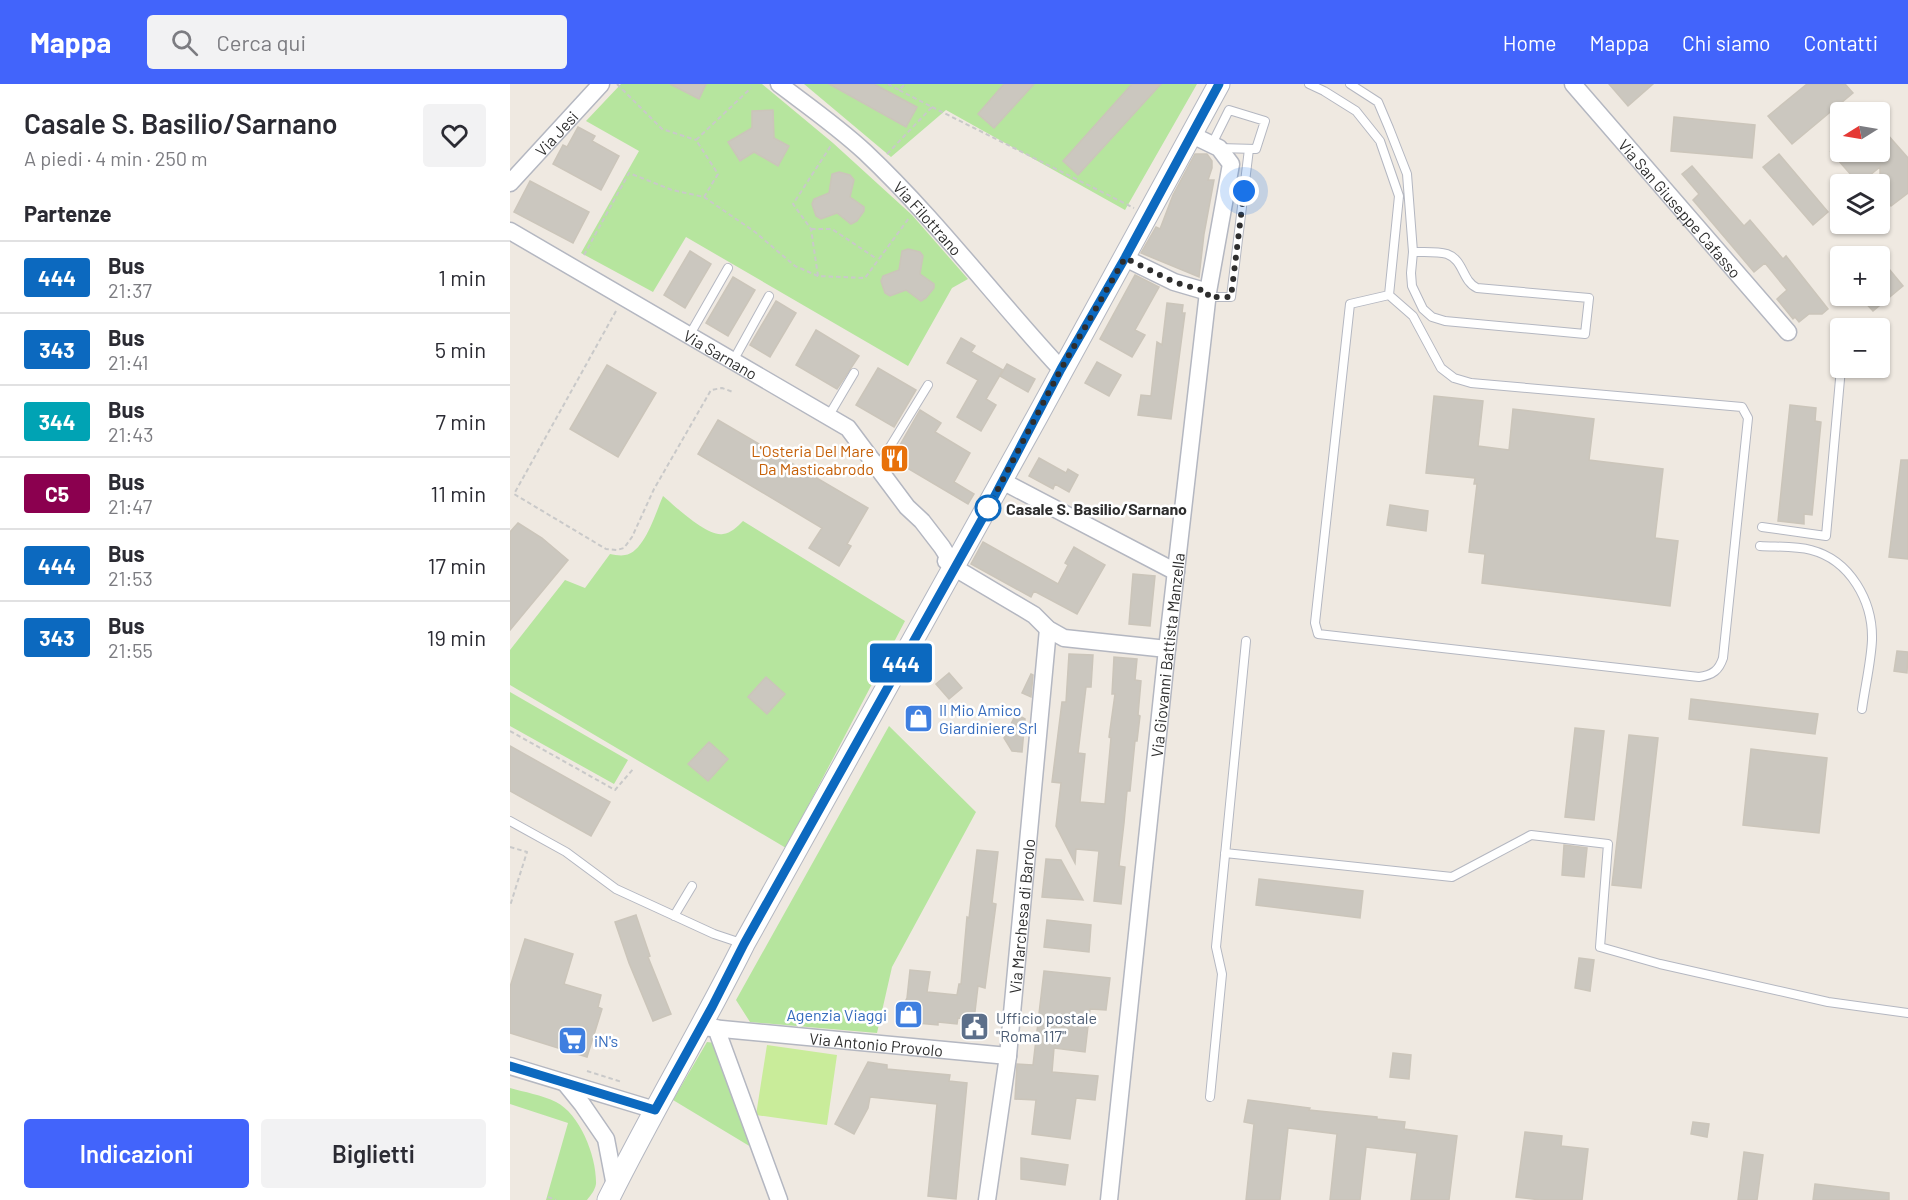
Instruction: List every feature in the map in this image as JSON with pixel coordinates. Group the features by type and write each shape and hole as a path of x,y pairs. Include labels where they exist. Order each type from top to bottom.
{"street":[{"name":"Via Jesi","path":"510,183 602,84"},
{"name":"Via Filottrano","path":"779,84 876,162 925,214 1061,369"},
{"path":"611,1193 655,1110 708,1027 712,1007 744,944 955,568 1061,369 1125,258 1219,84"},
{"name":"Via San Giuseppe Cafasso","path":"1573,84 1788,332"},
{"path":"1192,135 1215,146"},
{"name":"Via Giovanni Battista Manzella","path":"1109,1200 1167,649 1208,294 1231,164 1215,146"},
{"name":"Via Sarnano","path":"510,231 848,429 907,507 915,526 936,552 955,568 1034,615 1048,629 1064,638 1167,649"},
{"path":"1125,258 1174,282 1208,294"},
{"path":"1002,481 1176,572"},
{"name":"Via Marchesa di Barolo","path":"987,1200 1008,1056 1048,629"},
{"name":"Via Antonio Provolo","path":"712,1007 745,1030"},
{"path":"708,1027 779,1200"},
{"name":"Via Antonio Provolo","path":"708,1027 1008,1056"},
{"path":"510,1066 655,1110"},
{"path":"565,1083 606,1139 611,1193"}],"lane":[{"path":"1309,84 1356,111 1380,141 1399,196 1389,295"},
{"path":"1350,84 1378,102 1407,174 1413,252 1412,286 1423,309 1432,317 1444,321 1585,334 1589,298 1478,288 1471,285 1460,265 1448,254 1413,252"},
{"path":"1229,110 1265,121 1256,148 1249,148 1215,146 1229,110"},
{"path":"1208,294 1231,297 1249,148"},
{"path":"689,336 728,268"},
{"path":"1389,295 1413,316 1442,368 1454,378 1472,383 1742,408 1748,418 1723,658 1715,672 1699,677 1318,634 1315,623 1350,304 1389,295"},
{"path":"733,361 769,296"},
{"path":"828,417 854,373"},
{"path":"1762,527 1826,536 1840,378"},
{"path":"877,468 927,385"},
{"path":"1760,546 1810,549 1830,557 1857,582 1867,607 1872,639 1862,709"},
{"path":"1210,1097 1222,974 1216,947 1246,641"},
{"path":"510,821 566,852 616,890 714,934 744,944"},
{"path":"1225,853 1452,877 1531,835 1608,844 1600,947 1660,964 1828,1002 1908,1012"},
{"path":"674,916 692,886"}],"path":[{"path":"616,84 662,129 696,140 718,174 705,197"},
{"path":"888,84 1137,210"},
{"path":"899,90 905,84"},
{"path":"696,140 751,88"},
{"path":"885,156 932,107"},
{"path":"818,276 811,229 793,204 834,141"},
{"path":"583,257 629,173 672,190 705,197 755,232 795,266 818,276 865,278 912,215"},
{"path":"811,229 832,229 878,260"},
{"path":"619,306 513,494 606,549 624,548 632,537 654,489 711,390 722,388 733,392"},
{"path":"510,731 615,790 634,768"},
{"path":"510,847 527,852 510,906"},
{"path":"587,1071 622,1082"},
{"path":"548,1197 556,1200"}],"green space":[{"path":"621,84 762,84 833,143 912,215 968,279 952,288 908,366 686,237 653,292 581,253 639,151 586,121"},
{"path":"804,84 1197,84 1125,210 946,110 891,157"},
{"path":"663,496 700,526 716,534 729,532 743,521 905,621 786,848 510,685 510,650 565,580 585,588 610,554 632,553 644,540"},
{"path":"510,692 628,760 614,784 510,726"},
{"path":"889,726 976,812 892,967 877,1033 750,1022 736,1000"},
{"path":"707,1042 715,1043 751,1147 673,1100"},
{"path":"767,1045 837,1055 827,1125 756,1115"},
{"path":"510,1088 556,1102 573,1116 590,1149 596,1173 596,1184 587,1200 546,1200 568,1123 510,1104"}],"building":[{"path":"670,84 706,84 699,99"},
{"path":"829,84 874,84 917,107 906,127"},
{"path":"1004,84 1034,84 994,128 978,114"},
{"path":"1132,84 1161,84 1078,175 1063,161"},
{"path":"1609,84 1653,84 1628,106"},
{"path":"1807,84 1845,84 1853,93 1842,102 1830,102 1830,112 1792,144 1768,116"},
{"path":"773,110 774,138 789,146 778,166 754,152 740,161 728,142 752,128 752,111"},
{"path":"1674,117 1755,125 1752,158 1671,151"},
{"path":"578,127 595,136 592,141 619,156 601,190 553,164 563,145 567,147"},
{"path":"1890,137 1908,158 1908,193 1891,206 1890,174 1880,174 1880,167 1871,174 1850,174 1840,162 1890,162"},
{"path":"1195,154 1207,154 1212,161 1208,180 1214,180 1199,277 1141,253 1156,227 1160,229 1173,195"},
{"path":"1779,154 1828,212 1813,225 1763,167"},
{"path":"1692,166 1744,226 1750,220 1783,259 1786,256 1828,309 1822,314 1809,314 1799,322 1795,317 1793,319 1777,299 1787,290 1765,263 1754,272 1693,200 1699,194 1682,174"},
{"path":"839,172 850,175 854,180 850,197 864,207 857,221 851,224 837,213 821,219 816,216 812,204 814,199 829,193 832,174"},
{"path":"530,181 589,212 573,243 514,212"},
{"path":"908,249 920,252 923,256 920,274 934,284 934,288 921,301 906,290 890,296 885,293 881,281 883,276 899,270 902,251"},
{"path":"690,251 711,264 685,308 664,295"},
{"path":"1890,270 1903,286 1890,297"},
{"path":"1135,275 1159,287 1135,330 1145,335 1132,357 1100,339"},
{"path":"733,277 755,290 728,336 706,323"},
{"path":"776,301 796,313 770,357 750,345"},
{"path":"1167,303 1183,305 1182,313 1185,313 1171,419 1138,415 1141,395 1151,396 1157,342 1162,345"},
{"path":"1868,306 1879,306 1873,311"},
{"path":"816,330 859,356 837,389 796,365"},
{"path":"961,338 975,346 971,352 1003,370 986,399 996,405 981,431 957,417 978,380 947,363"},
{"path":"1097,362 1121,375 1109,396 1085,383"},
{"path":"1007,364 1035,379 1028,392 1000,376"},
{"path":"607,365 656,393 618,457 570,429"},
{"path":"878,368 916,390 894,427 856,405"},
{"path":"1434,396 1483,401 1478,446 1509,450 1513,409 1594,419 1589,460 1663,469 1655,538 1678,541 1670,606 1482,583 1485,554 1469,552 1477,484 1474,484 1475,478 1426,473"},
{"path":"1790,405 1816,408 1815,421 1821,422 1812,515 1804,514 1804,524 1778,521"},
{"path":"920,410 941,423 935,432 970,453 954,482 974,494 968,504 892,459"},
{"path":"718,420 868,508 847,544 851,546 839,566 809,548 822,528 698,454"},
{"path":"1039,458 1066,473 1068,469 1078,475 1069,492 1055,484 1053,489 1029,476"},
{"path":"1901,460 1908,460 1908,559 1889,557"},
{"path":"1390,505 1428,511 1426,531 1387,525"},
{"path":"518,523 542,538 568,560 510,630 510,532"},
{"path":"983,542 1058,584 1068,565 1065,563 1074,547 1105,565 1077,614 1034,591 1031,597 971,564"},
{"path":"1133,574 1155,576 1150,626 1129,624"},
{"path":"1897,651 1908,652 1907,673 1894,671"},
{"path":"1069,654 1093,655 1091,687 1086,687 1078,753 1085,754 1080,802 1105,804 1111,738 1109,737 1115,694 1112,694 1114,657 1137,659 1135,680 1141,681 1138,715 1140,716 1130,791 1127,791 1119,866 1125,867 1121,904 1094,901 1099,851 1076,849 1075,863 1056,826 1061,783 1052,782 1062,702 1066,702"},
{"path":"949,673 962,688 949,699 936,684"},
{"path":"1031,674 1033,675 1031,697 1022,693"},
{"path":"766,677 785,694 767,714 748,697"},
{"path":"1691,699 1818,714 1815,734 1689,719"},
{"path":"1016,714 1025,719 1022,752 1012,751 1004,738"},
{"path":"1575,728 1604,731 1594,820 1565,817"},
{"path":"1629,735 1658,738 1641,888 1612,885"},
{"path":"709,742 728,759 708,781 688,764"},
{"path":"510,746 610,802 591,836 510,791"},
{"path":"1751,749 1827,758 1819,833 1743,825"},
{"path":"1564,845 1587,848 1584,877 1562,875"},
{"path":"977,850 998,852 992,903 996,904 985,988 978,986 974,1020 958,1018 957,1024 938,1022 938,1025 917,1023 918,1017 899,1014 907,998 910,970 930,972 927,992 957,995 959,984 961,984 967,917 969,918"},
{"path":"1046,859 1061,860 1083,900 1042,897"},
{"path":"1259,879 1363,891 1360,918 1256,905"},
{"path":"636,915 650,956 648,957 671,1014 653,1021 615,922"},
{"path":"1047,920 1091,925 1089,952 1044,947"},
{"path":"525,939 573,954 564,984 601,995 598,1007 602,1009 587,1057 510,1033 510,987"},
{"path":"1579,958 1594,960 1590,991 1575,988"},
{"path":"1044,971 1110,978 1106,1010 1090,1009 1085,1052 1054,1048 1052,1072 1098,1076 1095,1100 1076,1098 1070,1139 1032,1134 1036,1100 1015,1099 1017,1064 1033,1065"},
{"path":"1393,1053 1411,1055 1409,1079 1390,1077"},
{"path":"868,1062 887,1065 887,1069 950,1075 949,1081 967,1083 956,1199 928,1196 937,1104 870,1097 868,1108 854,1134 835,1124"},
{"path":"1248,1100 1310,1108 1309,1110 1377,1117 1377,1119 1405,1122 1404,1129 1457,1136 1449,1200 1411,1200 1417,1153 1366,1147 1360,1200 1330,1200 1337,1134 1288,1128 1280,1200 1246,1200 1254,1124 1244,1122"},
{"path":"1693,1122 1709,1124 1707,1137 1691,1134"},
{"path":"1525,1132 1562,1136 1561,1146 1588,1149 1582,1200 1541,1200 1516,1197"},
{"path":"1744,1152 1763,1155 1757,1200 1738,1200"},
{"path":"1021,1158 1068,1165 1065,1185 1021,1179"},
{"path":"1815,1184 1889,1193 1889,1200 1813,1200"}],"bus line":[{"name":"444","path":"510,1066 655,1110 744,944 990,505 1061,369 1125,258 1219,84"}],"place":[{"name":"L'Osteria Del Mare Da Masticabrodo","path":"895,459"},
{"name":"Casale S. Basilio/Sarnano","path":"988,508"},
{"name":"Il Mio Amico Giardiniere Srl","path":"918,718"},
{"name":"Agenzia Viaggi","path":"908,1014"},
{"name":"Ufficio postale \"Roma 117\"","path":"975,1026"},
{"name":"iN's","path":"573,1040"}],"route":[{"path":"988,508 1061,369 1125,258 1174,282 1208,292 1208,297 1231,297 1244,191"}]}
